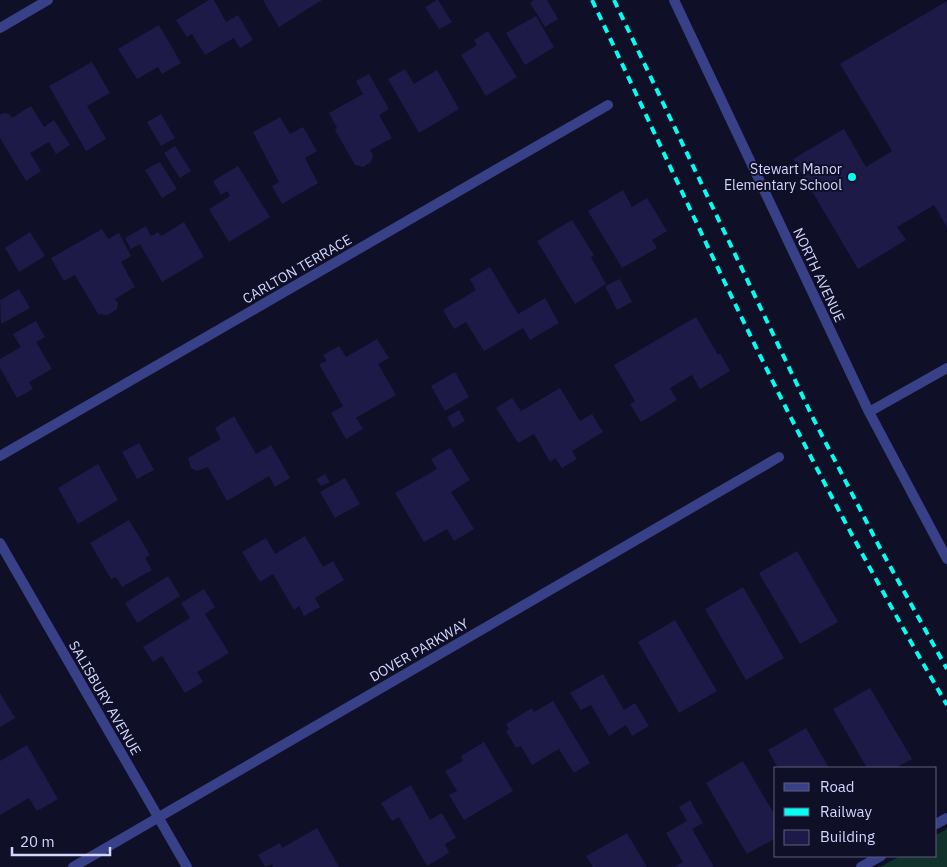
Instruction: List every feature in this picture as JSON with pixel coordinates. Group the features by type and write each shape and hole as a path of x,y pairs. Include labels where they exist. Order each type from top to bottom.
{"street":[{"path":"0,28 48,0"},
{"name":"NORTH AVENUE","path":"674,0 869,412 947,559"},
{"name":"CARLTON TERRACE","path":"0,456 608,105"},
{"path":"869,412 947,368"},
{"name":"DOVER PARKWAY","path":"73,867 779,457"},
{"name":"SALISBURY AVENUE","path":"0,543 187,867"},
{"path":"861,867 879,857"}],"green space":[{"path":"947,829 947,867 880,867 898,857 937,857 937,834"}],"building":[{"path":"209,0 214,0 226,22 238,15 253,40 240,48 234,38 205,55 192,34 187,37 176,20"},
{"path":"263,0 322,0 279,27"},
{"path":"437,0 452,22 439,29 425,7"},
{"path":"534,0 547,0 558,19 545,27 530,3"},
{"path":"947,1 947,227 934,205 897,227 906,240 858,269 793,159 844,129 866,167 892,151 840,64"},
{"path":"536,16 554,47 525,65 506,33"},
{"path":"159,25 181,63 162,74 158,67 137,79 118,49"},
{"path":"488,31 517,77 486,96 461,55 477,45 474,40"},
{"path":"92,62 110,93 87,106 106,139 86,151 49,86"},
{"path":"405,69 414,84 437,70 459,109 419,133 388,79"},
{"path":"369,74 389,109 379,115 392,138 370,150 373,155 371,162 363,167 355,165 335,130 337,128 329,113 363,94 356,81"},
{"path":"31,106 44,127 54,120 70,145 56,154 49,142 30,153 41,171 26,181 0,138 0,115 3,113 9,114 12,118"},
{"path":"161,114 175,138 161,146 147,122"},
{"path":"280,117 290,134 303,127 317,151 305,158 318,183 282,204 272,186 279,182 253,132"},
{"path":"175,146 191,171 180,178 164,153"},
{"path":"160,162 177,189 162,198 145,170"},
{"path":"238,166 270,217 229,242 209,209 230,196 227,191 221,195 213,181"},
{"path":"623,190 632,207 647,198 667,231 652,240 657,248 622,268 588,211"},
{"path":"572,220 594,255 591,257 606,284 575,304 537,241"},
{"path":"184,222 204,257 162,282 140,244 131,249 125,238 146,226 151,236 158,232 161,236"},
{"path":"102,229 108,239 119,233 131,256 121,262 135,287 115,299 118,303 117,309 108,315 98,314 75,275 64,281 51,258"},
{"path":"30,232 45,256 19,272 5,248"},
{"path":"490,267 518,314 545,298 559,323 530,340 523,328 484,351 466,322 454,329 443,310 476,290 470,279"},
{"path":"620,279 632,302 617,310 605,286"},
{"path":"19,289 30,308 1,324 0,300"},
{"path":"696,317 718,355 720,353 730,371 700,389 692,375 670,388 677,400 641,422 630,404 635,401 614,365"},
{"path":"36,321 45,337 36,342 52,369 29,382 33,389 17,398 0,368 0,359 21,347 13,334"},
{"path":"377,339 389,358 378,364 396,395 356,418 363,429 346,439 331,413 343,406 319,364 327,361 323,355 339,346 346,357"},
{"path":"455,372 469,397 445,411 431,386"},
{"path":"560,388 580,421 592,414 603,432 572,451 577,459 562,468 555,458 550,462 534,434 518,443 496,408 512,398 521,411"},
{"path":"459,410 465,421 453,428 447,417"},
{"path":"234,416 256,454 271,445 290,478 275,487 269,476 227,501 208,467 197,471 191,468 188,458 221,439 215,428"},
{"path":"139,443 154,470 137,479 122,452"},
{"path":"450,448 470,480 451,492 474,529 454,541 447,529 424,542 395,493 437,469 431,459"},
{"path":"98,464 118,500 78,524 58,488"},
{"path":"325,474 330,482 321,486 316,479"},
{"path":"345,478 360,504 335,518 320,492"},
{"path":"129,520 150,555 145,558 152,570 122,587 116,577 111,579 90,543"},
{"path":"305,536 323,567 333,561 344,580 315,598 320,607 304,616 299,606 294,610 273,574 260,582 242,552 266,538 275,554"},
{"path":"797,551 838,622 800,644 759,573"},
{"path":"168,576 180,596 137,623 125,603"},
{"path":"743,587 784,658 746,680 705,609"},
{"path":"204,589 215,607 205,614 229,653 197,672 203,682 185,693 162,656 153,662 143,647 190,618 181,603"},
{"path":"675,620 717,691 679,713 638,642"},
{"path":"603,674 624,710 635,703 649,726 632,736 626,725 609,736 591,705 581,710 570,693"},
{"path":"870,688 912,759 897,767 866,767 833,709"},
{"path":"0,693 15,718 0,727"},
{"path":"553,701 590,763 574,773 559,749 532,765 521,746 516,748 506,731 509,729 506,724 532,708 534,712"},
{"path":"806,728 828,767 777,767 768,750"},
{"path":"484,742 513,791 464,820 449,795 457,791 445,771 463,761 461,756"},
{"path":"27,745 58,799 37,811 29,798 0,815 0,761"},
{"path":"743,761 774,814 774,839 747,854 706,783"},
{"path":"411,785 430,820 442,813 456,838 445,844 449,853 427,866 399,817 392,821 381,803"},
{"path":"690,800 703,823 692,829 714,867 674,867 683,862 666,833 687,821 679,807"},
{"path":"317,828 339,867 273,867 272,864 265,867 258,855 280,843 282,848"},
{"path":"627,833 647,867 593,867 586,856"}],"railway":[{"path":"592,0 733,299 799,433 871,570 947,705"},
{"path":"614,0 813,418 880,548 947,669"}],"place":[{"name":"Stewart Manor Elementary School","path":"852,177"}]}
